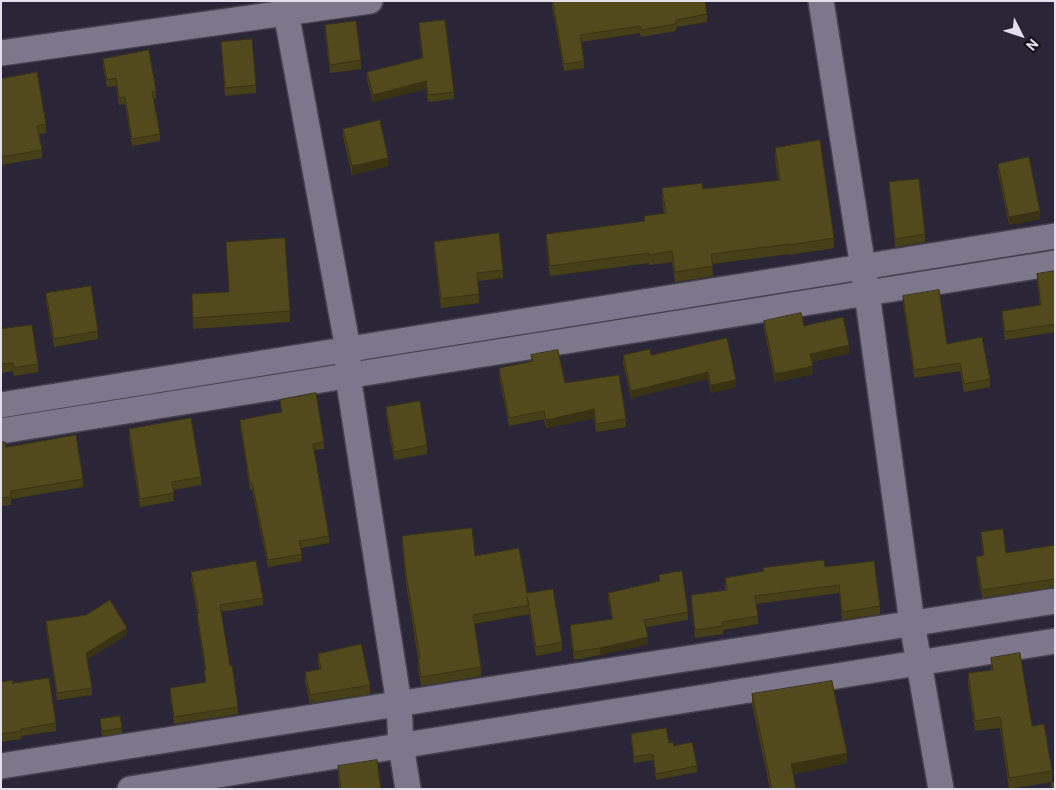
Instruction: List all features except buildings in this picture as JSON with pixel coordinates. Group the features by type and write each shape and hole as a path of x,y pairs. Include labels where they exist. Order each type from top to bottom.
{"street":[{"path":"1,53 286,7 370,1"},
{"path":"821,1 866,293 912,623 941,789"},
{"path":"286,7 348,349 348,376 399,704 401,745 408,789"},
{"path":"1,404 1055,236"},
{"path":"1,432 1055,263"},
{"path":"1,766 1055,601"},
{"path":"130,789 1055,641"}]}
